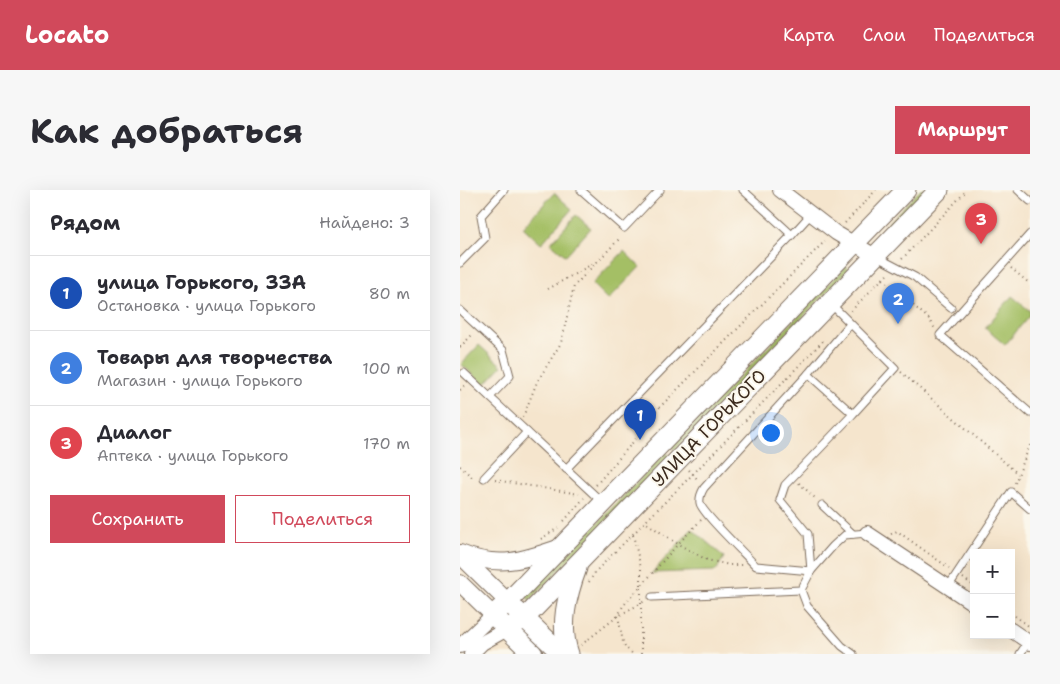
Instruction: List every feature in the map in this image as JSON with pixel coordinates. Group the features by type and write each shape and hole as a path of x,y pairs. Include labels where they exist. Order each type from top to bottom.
{"main road":[{"name":"УЛИЦА ГОРЬКОГО","path":"493,615 561,547 597,498 854,244 906,190"},
{"name":"УЛИЦА ГОРЬКОГО","path":"507,628 525,618 939,190"},
{"path":"574,647 565,642 564,624 570,587 579,563"},
{"path":"508,602 562,654"},
{"path":"493,615 533,654"}],"street":[{"path":"780,190 836,233 875,256"},
{"path":"872,536 970,601"},
{"path":"460,554 484,560 508,562 534,557 561,547"},
{"path":"460,554 508,602"},
{"path":"460,583 493,615"},
{"name":"УЛИЦА ГОРЬКОГО","path":"460,646 493,615"},
{"name":"УЛИЦА ГОРЬКОГО","path":"471,654 482,643 507,628"},
{"path":"1015,633 1029,643"}],"lane":[{"path":"460,263 485,238 481,216 504,190"},
{"path":"581,190 624,228 660,190"},
{"path":"743,190 792,235"},
{"path":"1018,190 1030,201"},
{"path":"566,468 811,214"},
{"path":"1030,234 940,335 1030,413"},
{"path":"875,256 915,277 951,308"},
{"path":"811,571 808,534 780,500 786,485 895,368 830,303"},
{"path":"460,310 502,350 510,376 490,397"},
{"path":"811,571 756,566 707,514 700,505 700,496 704,488 808,374 847,321"},
{"path":"464,373 597,498"},
{"path":"808,374 853,414"},
{"path":"481,477 527,432"},
{"path":"948,587 1011,492 1030,509"},
{"path":"822,505 853,534"},
{"path":"853,654 842,646 807,606 801,590 811,571 832,546 845,535 872,536"},
{"path":"652,597 801,590"},
{"path":"1020,654 1029,643"}],"path":[{"path":"597,498 655,412 821,244 836,233 876,190"},
{"path":"847,321 875,286 967,190"},
{"path":"520,425 537,382 560,343 574,286 625,232"},
{"path":"548,289 599,260"},
{"path":"1005,262 1030,284"},
{"path":"883,279 929,319 940,335"},
{"path":"460,347 478,327"},
{"path":"587,584 596,571 824,340"},
{"path":"895,368 1018,474"},
{"path":"460,390 464,386 470,392"},
{"path":"1011,492 1030,444"},
{"path":"461,468 474,479 481,477 587,495 559,527 539,540"},
{"path":"793,477 822,505"},
{"path":"633,654 626,648 623,642 618,616 623,606 707,514"},
{"path":"645,522 678,544 707,560 730,565 756,566"},
{"path":"872,536 898,531 970,583"},
{"path":"633,534 641,568 641,654"},
{"path":"574,647 579,647 618,616 652,597"},
{"path":"1015,616 1030,627"}],"green space":[{"path":"920,190 926,190 885,233 882,229"},
{"path":"554,193 572,209 541,244 523,227"},
{"path":"576,215 591,228 566,256 551,243"},
{"path":"624,251 640,267 608,300 592,284"},
{"path":"846,266 849,269 675,450 672,447"},
{"path":"1012,296 1030,311 1030,315 1005,345 985,328"},
{"path":"479,345 502,366 484,385 461,364"},
{"path":"666,452 669,456 530,600 526,597"},
{"path":"692,529 724,557 716,571 652,573"}],"place":[{"name":"Диалог","path":"981,244"},
{"name":"Товары для творчества","path":"898,324"},
{"name":"улица Горького, 33А","path":"640,440"}]}
